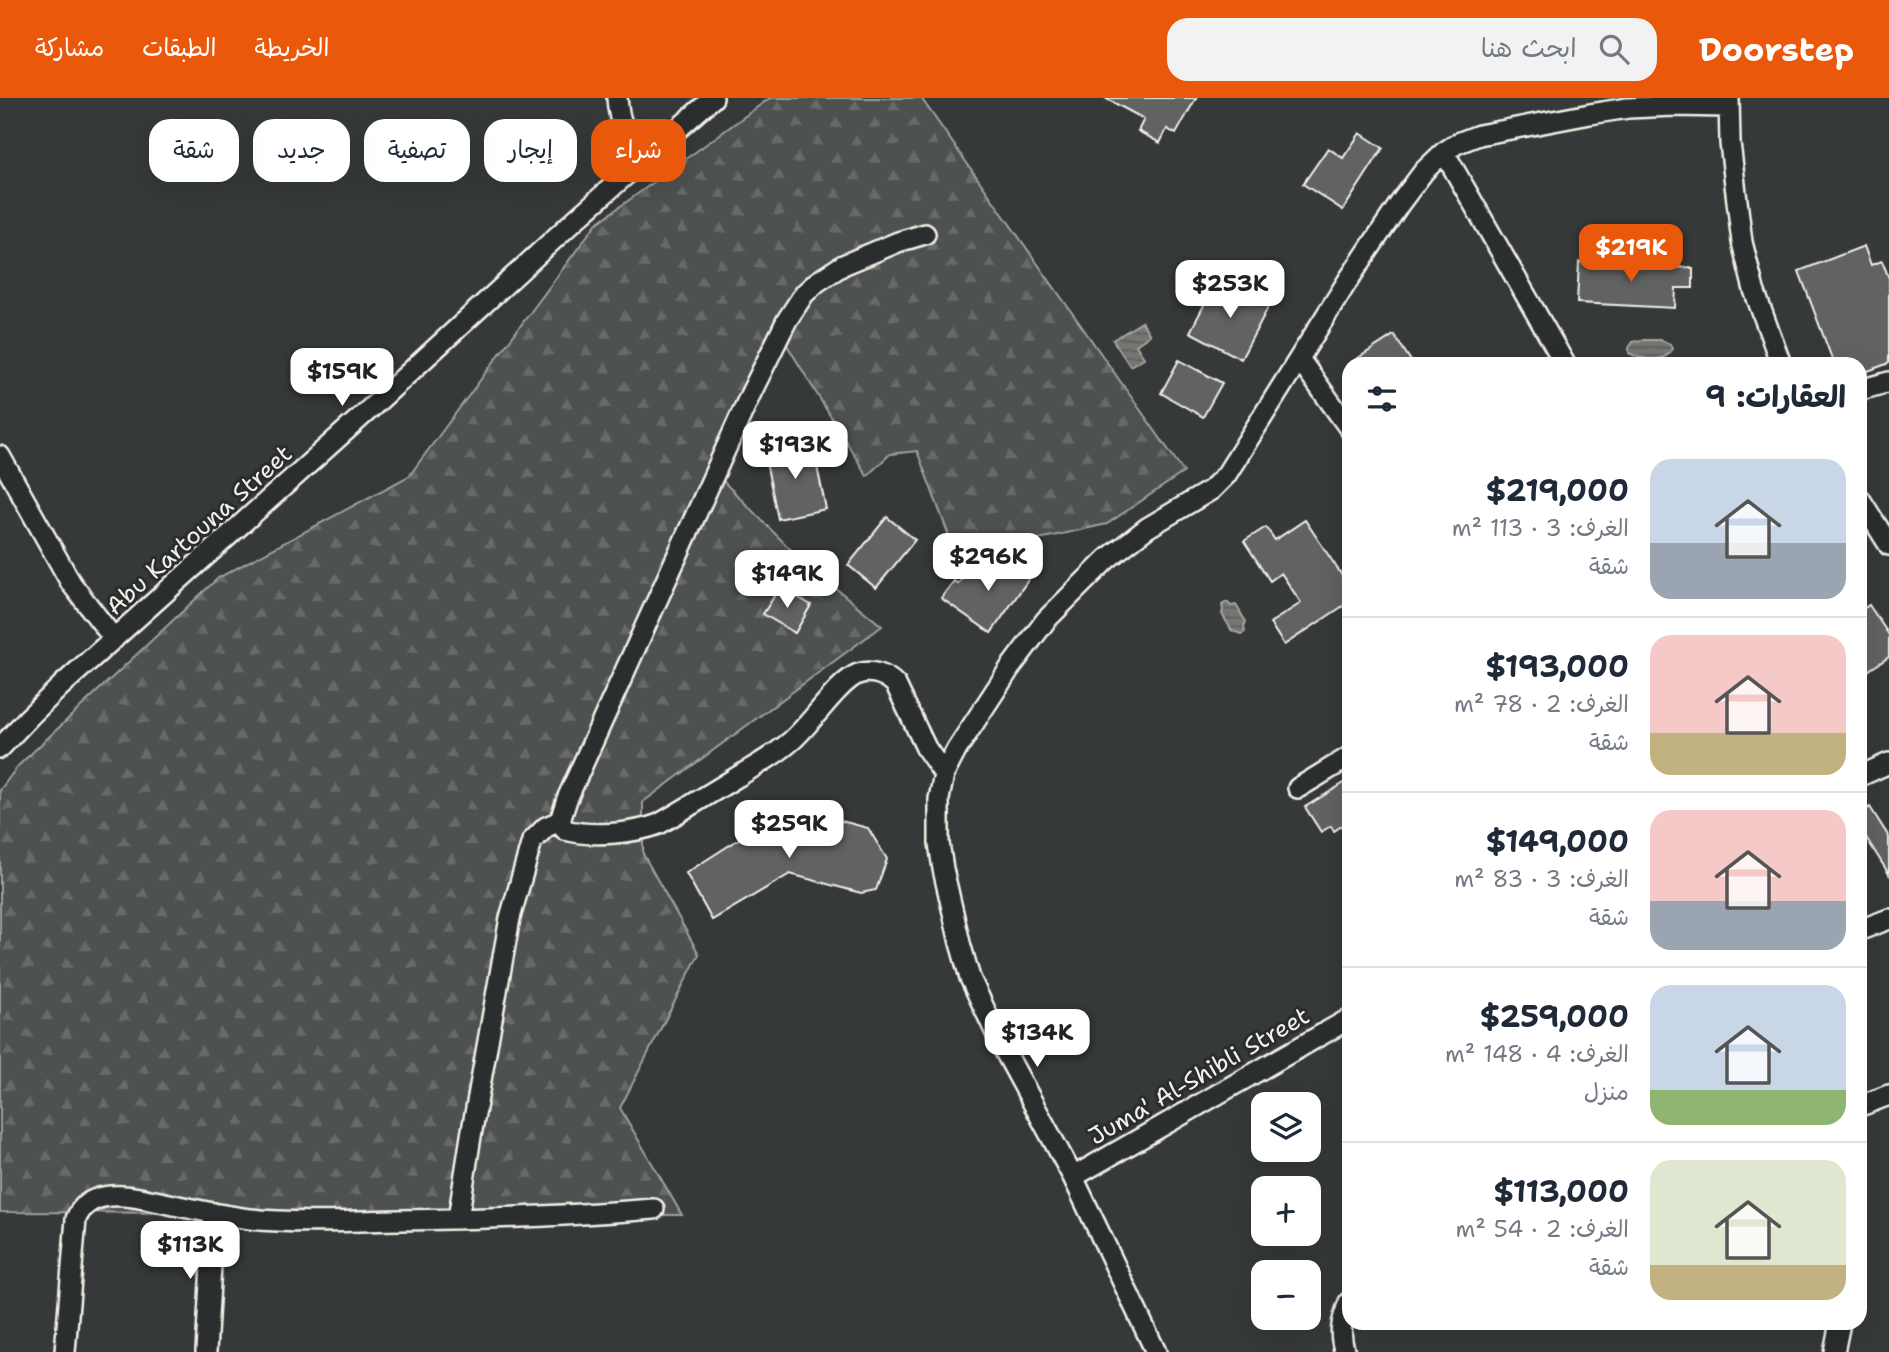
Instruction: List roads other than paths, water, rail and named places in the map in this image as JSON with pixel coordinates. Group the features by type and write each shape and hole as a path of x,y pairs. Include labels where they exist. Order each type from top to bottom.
{"street":[{"path":"617,98 621,119"},
{"name":"Abu Kartouna Street","path":"686,122 713,98"},
{"path":"1156,1352 1073,1177 1008,1057 970,978 957,931 939,843 939,799 944,774 964,738 1046,620 1107,559 1147,528 1211,490 1226,475 1265,410 1400,203 1424,171 1458,143 1479,135 1628,108 1728,103 1735,198 1742,242 1754,290 1778,357"},
{"path":"1444,152 1561,357"},
{"name":"Abu Kartouna Street","path":"0,748 62,685 619,182"},
{"path":"925,234 843,265 804,294 787,320 739,418 567,799 560,821 565,830 576,833 628,832 659,824 773,755 806,727 843,684 859,673 866,672 882,675 896,685 916,730 944,774"},
{"path":"1300,360 1342,418"},
{"path":"1867,388 1889,382"},
{"path":"0,457 71,583 114,639"},
{"path":"1867,510 1889,545"},
{"path":"1298,788 1342,761"},
{"path":"1867,773 1889,763"},
{"path":"458,1219 510,918 532,841 546,827 560,821"},
{"path":"1867,927 1889,919"},
{"name":"Juma' Al-Shibli Street","path":"1073,1177 1340,1031"},
{"path":"1867,1104 1889,1096"},
{"path":"65,1352 74,1228 82,1206 97,1198 120,1196 249,1219 293,1221 551,1216 654,1209"},
{"path":"206,1352 214,1213"},
{"path":"1342,1323 1340,1329 1345,1352"},
{"path":"1833,1352 1838,1330"}]}
